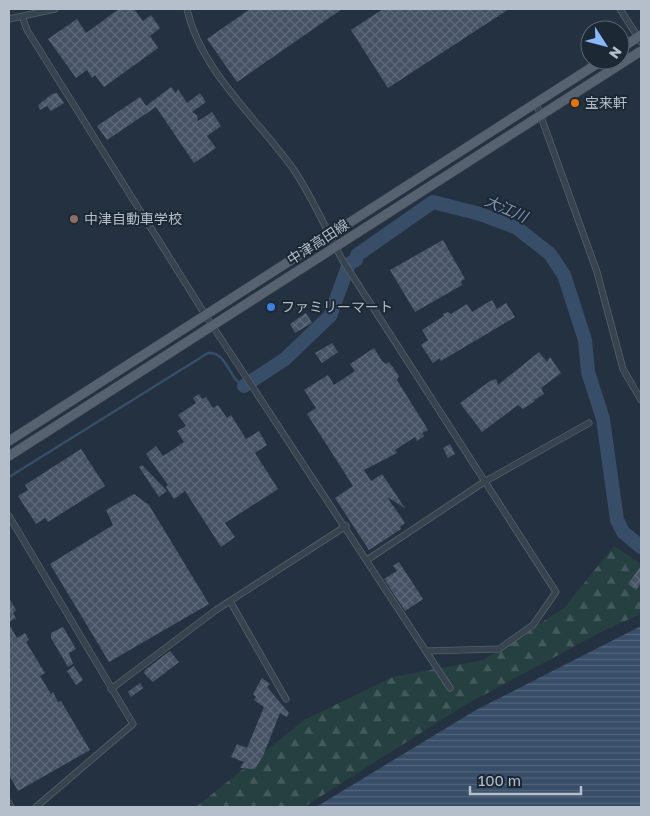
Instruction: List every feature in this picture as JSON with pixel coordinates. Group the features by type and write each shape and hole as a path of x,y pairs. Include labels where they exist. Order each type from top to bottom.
{"main road":[{"name":"中津高田線","path":"9,456 641,51"},
{"name":"中津高田線","path":"9,441 587,70"}],"street":[{"path":"9,19 29,12 55,9"},
{"path":"187,9 193,29 207,57 294,172 322,216 335,247 556,592 533,625 499,649 426,651"},
{"path":"620,9 640,38"},
{"path":"22,16 27,30 206,316 346,526 450,688"},
{"path":"536,103 542,114 563,181 597,272 623,368 641,400"},
{"path":"368,560 484,482 589,423"},
{"path":"9,516 133,724 36,807"},
{"path":"111,689 230,601 346,526"},
{"path":"230,601 286,700"},
{"path":"9,803 11,807"}],"green space":[{"path":"614,546 641,564 641,614 605,630 465,705 304,807 196,807 304,720 393,677 483,660 564,608"}],"water":[{"path":"641,626 641,807 316,807 476,710"}],"building":[{"path":"119,9 134,9 143,21 151,15 160,28 150,36 158,48 104,87 95,75 92,78 87,70 76,78 48,39 77,19 86,33"},
{"path":"250,9 342,9 237,82 207,39"},
{"path":"383,9 509,9 388,88 351,30"},
{"path":"171,87 176,93 178,89 187,103 200,93 206,102 192,112 197,115 198,121 212,112 221,126 207,136 216,148 194,163 156,107 107,140 97,126 140,97 146,106"},
{"path":"57,93 64,103 51,111 47,106 40,110 38,105 52,94"},
{"path":"443,240 465,279 461,281 462,285 415,312 390,270"},
{"path":"492,300 497,309 506,303 515,317 441,361 440,358 433,363 421,345 428,340 422,330 444,316 443,314 448,312 451,314 467,304 472,312"},
{"path":"306,313 312,323 295,333 290,324"},
{"path":"332,343 338,352 322,363 315,353"},
{"path":"374,348 382,361 386,364 389,362 399,376 397,380 428,430 422,433 424,436 417,441 415,437 395,450 397,453 364,470 371,481 382,474 405,508 387,497 405,523 400,527 401,529 369,550 335,498 353,486 307,414 316,408 304,390 328,375 334,385 355,371 350,364"},
{"path":"539,352 547,362 550,357 561,373 541,388 544,394 535,401 523,409 518,405 482,432 460,403 490,381 496,379 498,385"},
{"path":"199,394 202,399 206,397 213,408 218,405 227,418 231,415 246,439 259,431 267,445 255,453 278,489 225,523 235,537 221,547 185,491 174,499 166,487 168,485 146,454 156,446 163,456 184,442 177,431 186,426 178,415 196,403 193,398"},
{"path":"450,444 455,454 448,458 443,448"},
{"path":"81,449 105,486 48,522 45,518 36,524 18,496 28,490 25,485"},
{"path":"142,465 167,491 159,497 139,467"},
{"path":"134,494 149,505 209,604 109,662 50,564 113,525 106,510"},
{"path":"399,562 423,599 405,611 384,579 397,571 393,566"},
{"path":"641,566 641,583 636,590 628,584"},
{"path":"9,598 16,610 13,613 16,618 9,622"},
{"path":"9,624 17,638 25,633 29,640 26,642 45,673 40,676 51,694 53,692 58,702 61,701 90,750 18,791 9,775"},
{"path":"63,627 76,649 69,653 73,664 68,667 51,638 51,633"},
{"path":"170,651 179,662 153,682 144,673 145,670"},
{"path":"74,666 83,680 76,685 67,671"},
{"path":"262,678 270,684 267,687 289,713 287,717 280,713 263,756 255,769 240,768 244,762 231,757 237,744 247,748 264,707 254,700 256,697 253,694"},
{"path":"140,683 143,688 131,697 128,692"}],"waterway":[{"name":"大江川","path":"244,386 285,359 330,316 349,264 356,260 357,255 433,202 480,214 517,228 550,254 564,275 585,340 588,372 603,419 617,520 623,532 641,547"},
{"path":"9,477 208,353 220,356 235,378 244,386"}],"place":[{"name":"宝来軒","path":"575,103"},
{"name":"中津自動車学校","path":"74,219"},
{"name":"ファミリーマート","path":"271,307"}]}
